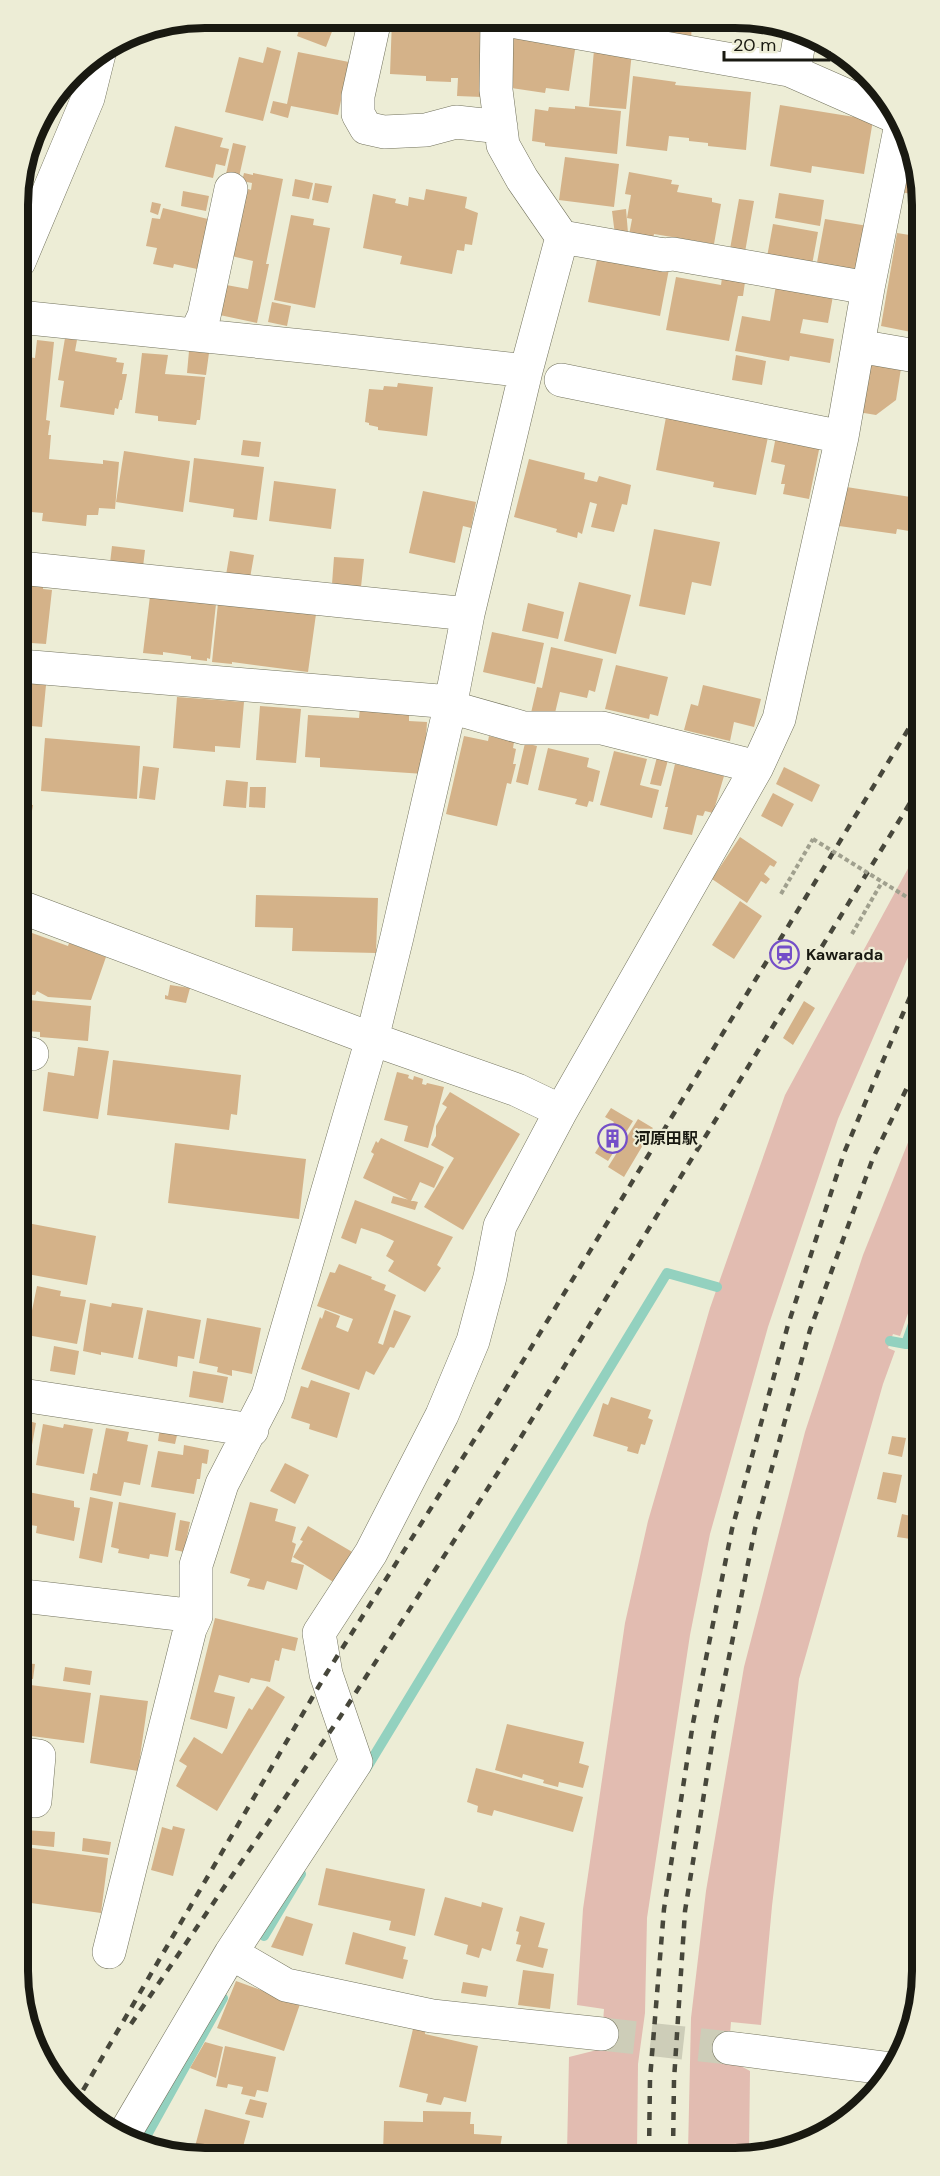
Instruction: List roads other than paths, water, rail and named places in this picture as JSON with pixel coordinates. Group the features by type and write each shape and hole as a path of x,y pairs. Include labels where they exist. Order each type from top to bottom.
{"street":[{"path":"373,29 358,96 358,114 366,128 384,132 426,130 456,123 502,136"},
{"path":"512,29 496,90 502,136 522,179 562,237 868,288"},
{"path":"558,29 794,72 885,112"},
{"path":"794,72 799,41"},
{"path":"29,238 88,98 96,67"},
{"path":"127,2129 231,1953 356,1762 326,1674 319,1633 371,1552 442,1415 473,1341 500,1227 561,1111 757,767 779,719 842,437 868,288 898,138"},
{"path":"195,335 204,316 231,189"},
{"path":"109,1952 187,1640 196,1616 196,1564 222,1484 252,1430 268,1395 372,1039 451,705 468,614 526,371 562,237"},
{"path":"29,318 526,371"},
{"path":"858,346 912,355"},
{"path":"561,380 842,437"},
{"path":"29,569 468,614"},
{"path":"29,667 451,705 524,728 602,728 757,767"},
{"path":"29,910 372,1039 517,1090 561,1111"},
{"path":"29,1396 252,1430"},
{"path":"29,1597 196,1616"},
{"path":"29,1755 39,1756 35,1801 29,1800"},
{"path":"231,1953 286,1985 432,2016 602,2034"},
{"path":"729,2048 882,2068"}],"waterway":[{"path":"366,1769 667,1273 717,1287"},
{"path":"890,1341 906,1344 911,1329"},
{"path":"264,1936 301,1874"},
{"path":"146,2137 223,1998"}],"tunnel":[{"path":"602,2034 729,2048"}],"railway":[{"path":"80,2096 326,1674 493,1410 912,724"},
{"path":"131,2024 340,1717 521,1437 912,800"},
{"path":"649,2148 650,2079 664,1909 693,1723 732,1529 788,1325 844,1153 912,993"},
{"path":"673,2148 674,2080 685,1911 715,1726 755,1529 810,1330 873,1158 912,1078"}],"place":[{"name":"Kawarada","path":"785,954"},
{"name":"河原田駅","path":"613,1138"}]}
